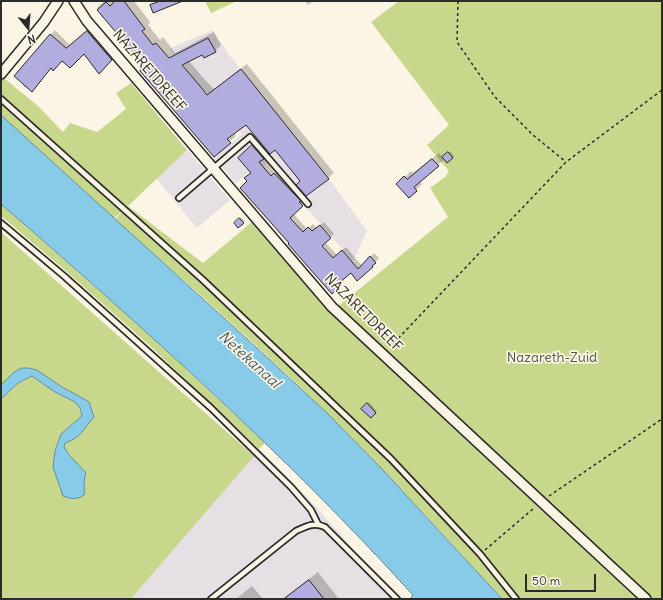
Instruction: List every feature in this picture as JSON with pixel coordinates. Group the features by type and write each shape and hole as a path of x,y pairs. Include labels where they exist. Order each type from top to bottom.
{"street":[{"path":"1,74 44,22 58,1"},
{"name":"NAZARETDREEF","path":"74,1 87,21 332,307 646,599"}],"lane":[{"path":"1,98 203,280 391,459 480,554 516,599"},
{"path":"179,198 250,137 308,204"},
{"path":"1,223 64,276 211,408 291,487 311,510 318,524"},
{"path":"211,599 296,531 308,525 318,524 325,527 397,599"}],"path":[{"path":"458,1 456,42 495,97 533,135 566,162"},
{"path":"383,355 566,162 662,90"},
{"path":"480,554 540,502 662,419"}],"shaded area":[{"path":"212,30 230,56 329,179 367,231 353,261 267,163 252,176 249,172 236,183 222,167 210,177 230,200 197,228 156,178 187,150 202,167 242,134 169,49"},
{"path":"259,449 308,498 398,599 131,599"}],"green space":[{"path":"205,1 237,1 211,13"},
{"name":"Nazareth-Zuid","path":"399,1 662,1 662,599 502,599 438,528 327,413 249,339 115,219 122,211 114,218 1,115 1,77 38,106 63,132 70,123 97,132 126,109 116,93 131,83 187,150 128,206 203,263 253,221 331,312 448,217 430,188 445,177 449,171 427,145 449,125 371,22"},
{"path":"1,204 154,339 265,443 259,449 150,346 1,216"},
{"path":"1,232 254,456 131,599 1,599 1,399 18,383 32,376 55,392 75,402 80,408 82,416 61,434 55,451 54,467 60,489 85,486 80,470 64,447 65,443 71,441 82,432 94,417 89,402 62,387 37,370 28,368 1,385"}],"water":[{"name":"Netekanaal","path":"1,115 327,413 383,470 502,599 410,599 413,595 365,543 265,442 161,345 1,204"},
{"path":"22,368 37,370 62,387 89,402 94,417 79,435 71,441 65,443 64,447 70,456 86,473 84,481 84,495 79,498 69,498 63,496 53,467 55,451 61,434 82,416 80,408 75,402 55,392 32,376 18,383 1,399 1,385 13,373"}],"building":[{"path":"115,1 124,1 145,29 142,31 153,45 156,43 169,58 208,38 216,52 204,58 202,55 182,65 207,95 241,69 329,179 306,196 296,185 300,181 275,150 270,154 246,125 227,139 231,143 214,157 140,71 142,63 97,10 106,2 110,6"},
{"path":"161,1 183,1 153,13 150,5"},
{"path":"87,31 112,60 99,74 84,54 70,68 62,61 53,71 51,68 32,92 14,76 50,34 66,48"},
{"path":"252,145 264,159 259,162 271,176 274,173 301,201 299,202 303,206 290,218 303,232 308,227 312,231 320,225 331,238 322,246 333,258 342,250 358,269 370,256 376,263 372,266 373,267 357,281 351,273 339,283 341,285 332,294 240,188 247,181 244,178 251,173 238,158"},
{"path":"448,152 453,158 447,163 442,157"},
{"path":"432,159 439,166 414,187 417,191 409,198 396,184 404,176 407,179"},
{"path":"239,218 244,223 238,228 234,223"},
{"path":"367,403 376,413 371,418 361,409"},
{"path":"309,580 324,599 284,599"}]}
